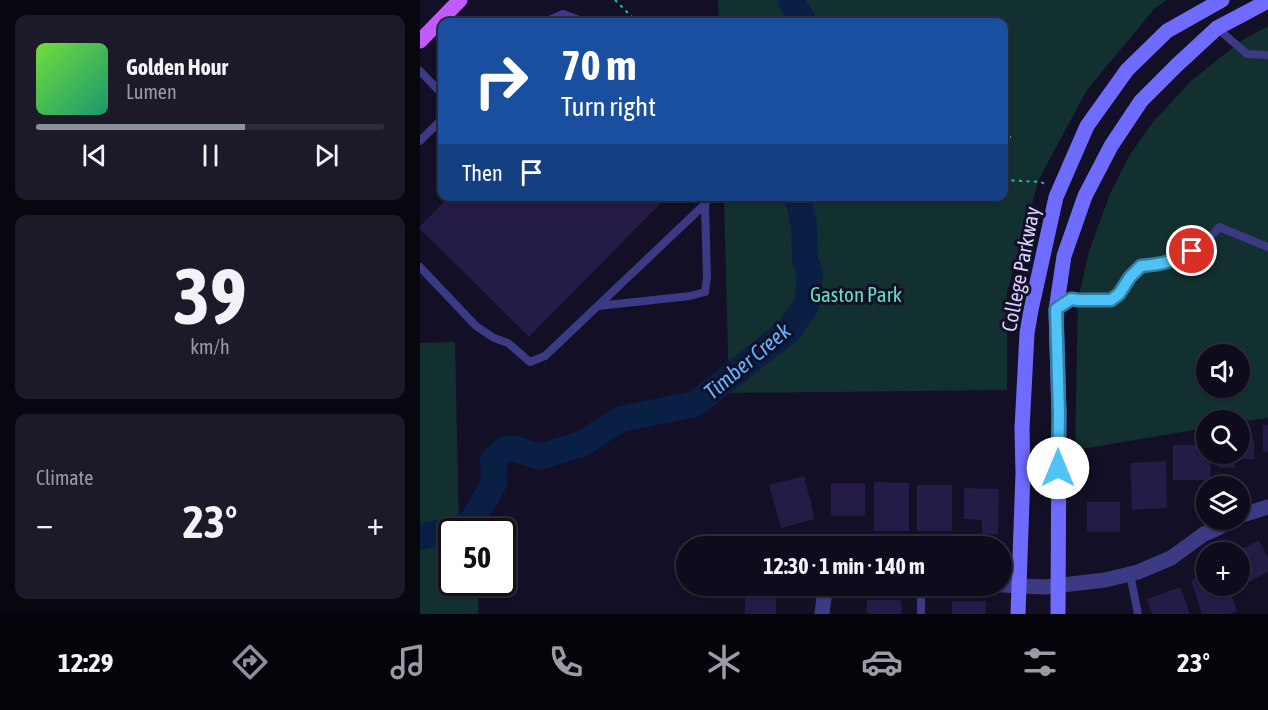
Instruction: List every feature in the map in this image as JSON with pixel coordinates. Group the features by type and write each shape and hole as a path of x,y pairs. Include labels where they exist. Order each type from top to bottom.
{"main road":[{"path":"442,18 460,0"},
{"name":"College Parkway","path":"1018,614 1025,354 1030,310 1056,196 1087,126 1127,70 1167,31 1222,0"},
{"name":"College Parkway","path":"1058,614 1059,414 1056,309 1064,256 1085,196 1111,146 1147,94 1217,28 1268,2"},
{"path":"1204,10 1217,28"},
{"path":"420,41 438,23"},
{"path":"1030,310 1056,309"}],"street":[{"path":"1250,513 1268,507"},
{"path":"1012,585 1059,585 1105,580 1138,572 1171,558 1204,534 1213,530"},
{"path":"822,614 825,596"}],"lane":[{"path":"554,18 562,14 574,18"},
{"path":"1217,28 1247,54 1268,55"},
{"path":"420,71 438,90"},
{"path":"420,141 438,123"},
{"path":"431,131 438,132"},
{"path":"420,267 476,326 494,338 508,343 530,362 545,356 707,201"},
{"path":"598,306 690,296 705,292 707,277 705,204"},
{"path":"1056,309 1071,299 1111,300 1119,294 1130,277 1141,266 1174,261 1211,238 1219,227 1268,247"},
{"path":"1130,574 1138,614"},
{"path":"921,596 921,614"}],"path":[{"path":"615,0 632,18"},
{"path":"1008,180 1041,182 1059,190"}],"green space":[{"name":"Gaston Park","path":"718,0 1167,0 1155,8 1087,90 1039,179 1007,292 1007,390 729,393 724,201 1008,201 1008,18 719,18"},
{"path":"1268,26 1268,418 1250,420 1250,410 1196,410 1196,430 1075,450 1078,300 1089,251 1110,194 1129,156 1153,122 1191,81 1241,41"},
{"path":"455,342 459,518 438,518 438,596 479,596 478,614 420,614 420,343"}],"building":[{"path":"445,201 663,201 529,337 420,229 420,226"},
{"path":"1263,425 1268,425 1268,452 1263,452"},
{"path":"1250,439 1254,439 1254,459 1250,459"},
{"path":"1173,445 1196,445 1196,464 1210,464 1211,476 1196,476 1196,480 1173,480"},
{"path":"1166,461 1167,508 1132,510 1130,463"},
{"path":"1219,464 1235,464 1235,468 1219,468"},
{"path":"804,476 815,519 781,528 769,485"},
{"path":"874,482 909,483 909,531 874,531"},
{"path":"831,483 865,483 865,516 831,516"},
{"path":"917,485 952,485 952,531 917,531"},
{"path":"964,488 999,489 998,534 982,534 982,520 964,519"},
{"path":"1087,502 1120,502 1120,532 1087,532"},
{"path":"1259,540 1268,558 1268,572 1250,581 1250,545"},
{"path":"1196,578 1196,595 1191,580"},
{"path":"1180,587 1190,614 1152,614 1147,599"},
{"path":"745,596 776,596 776,614 745,614"},
{"path":"1196,596 1232,596 1237,611 1230,614 1202,614"},
{"path":"867,600 901,600 902,614 867,614"},
{"path":"952,601 986,601 986,614 952,614"}],"waterway":[{"name":"Timber Creek","path":"790,0 801,18"},
{"name":"Timber Creek","path":"420,537 470,525 494,483 493,460 504,450 513,448 539,457 581,444 621,419 695,404 789,330 807,304 810,274 805,260 804,225 798,201"}],"route":[{"path":"1058,468 1056,309 1071,299 1111,300 1119,294 1130,277 1141,266 1174,261 1192,251"}]}
